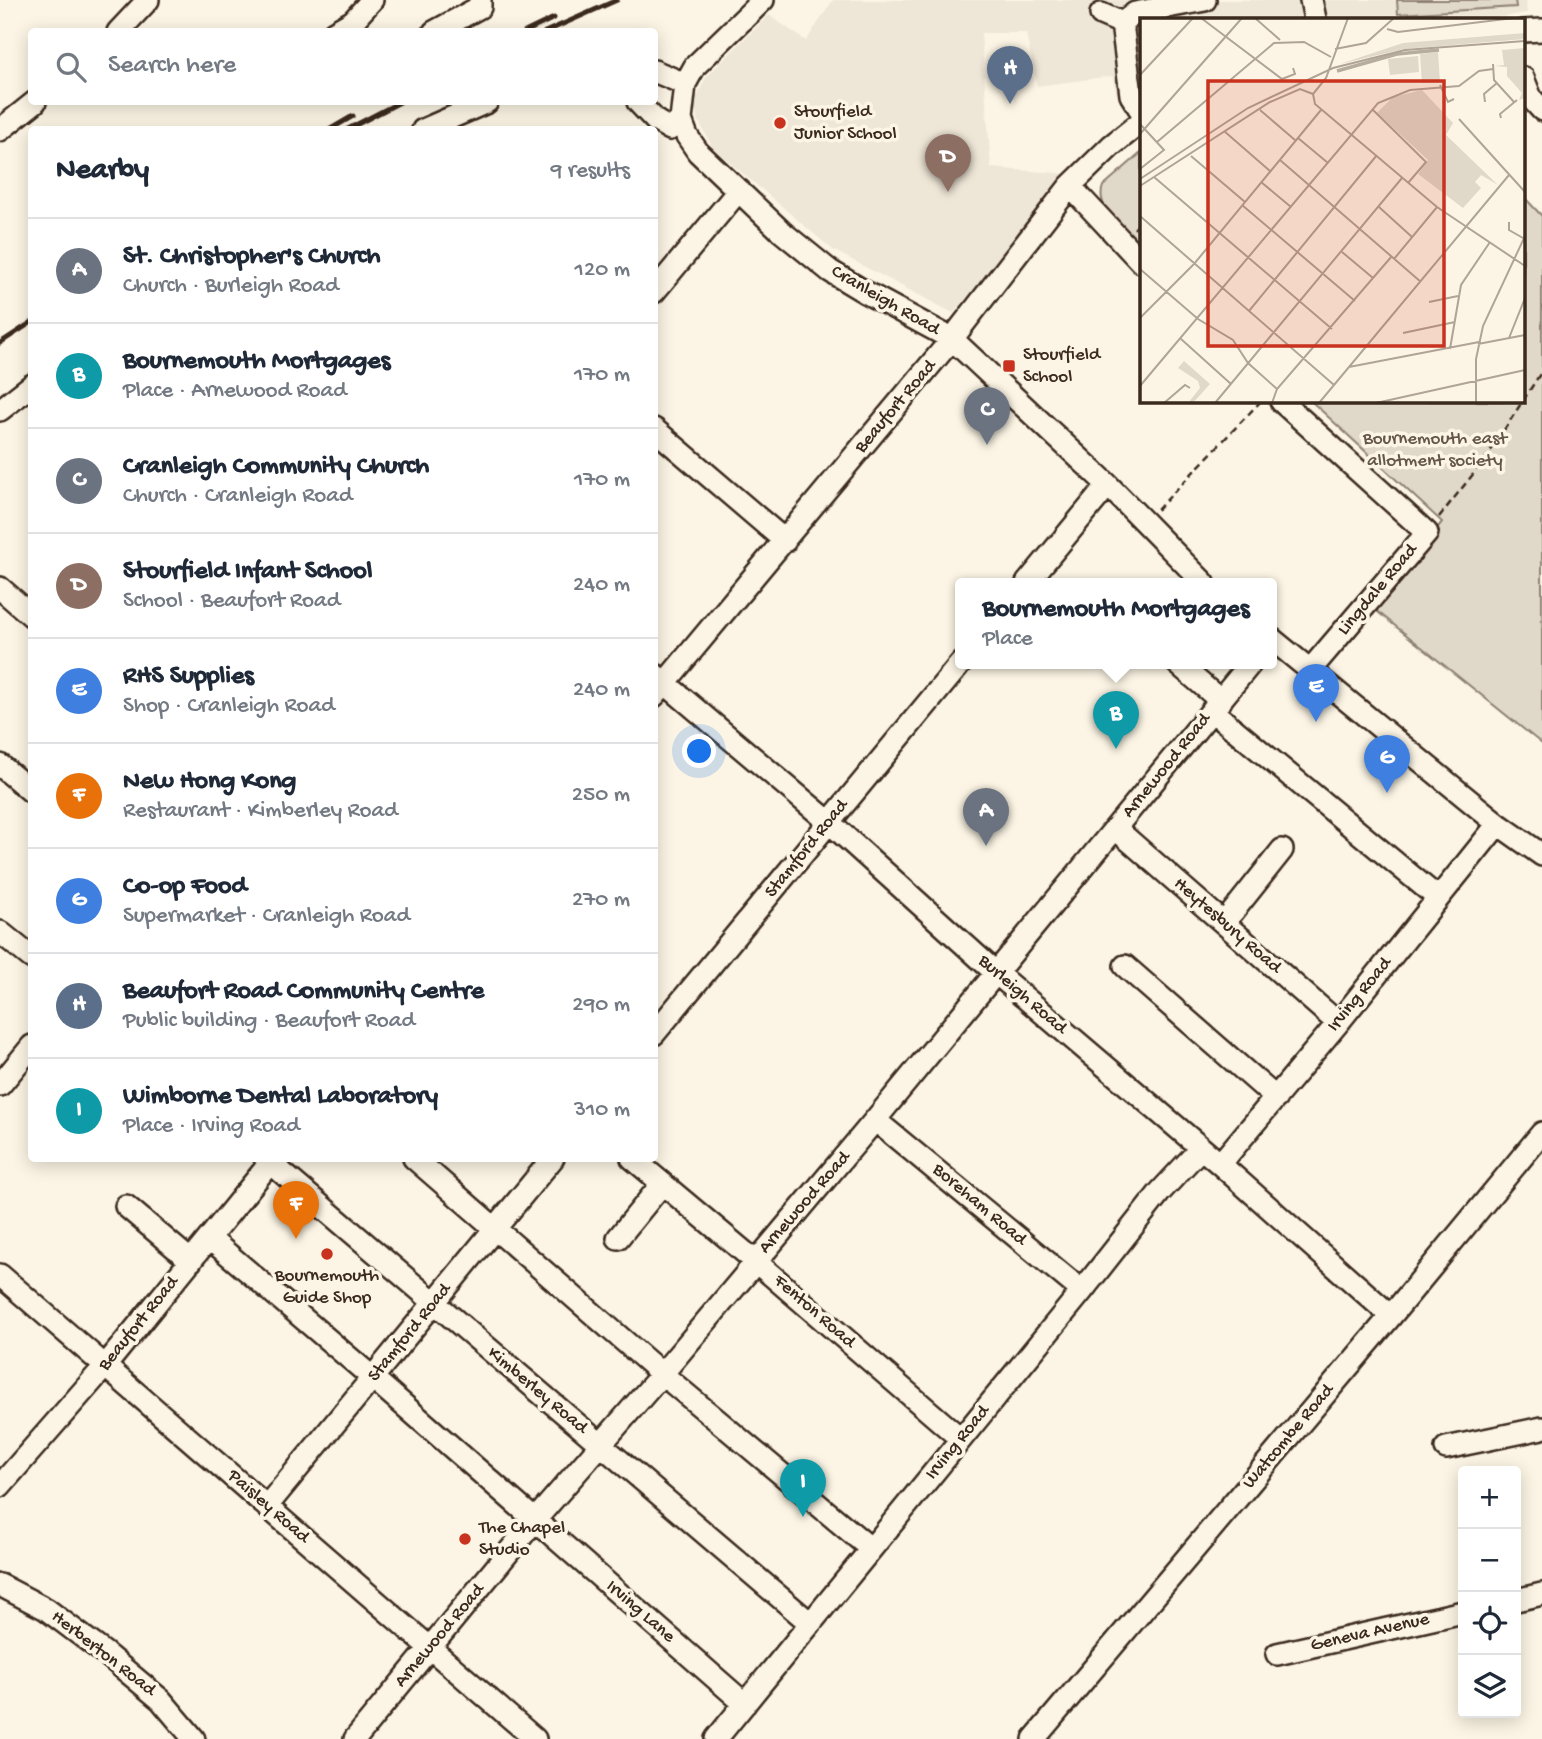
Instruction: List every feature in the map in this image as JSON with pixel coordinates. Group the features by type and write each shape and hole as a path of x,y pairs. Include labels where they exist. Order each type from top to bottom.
{"street":[{"path":"122,28 148,0"},
{"path":"340,28 353,20 372,0"},
{"path":"441,28 480,7 480,0"},
{"path":"641,105 656,121 670,129 681,120 685,85 695,66 763,0"},
{"path":"1140,109 1131,94 1117,54 1122,23 1135,13 1205,0"},
{"path":"1311,0 1315,18"},
{"path":"1101,14 1122,23"},
{"path":"1524,31 1542,30"},
{"path":"658,73 685,85"},
{"path":"1524,81 1531,99 1542,110"},
{"path":"0,130 31,105"},
{"path":"432,126 480,105"},
{"name":"Cranleigh Road","path":"681,120 687,136 698,152 782,232 830,271 952,339 1108,485 1199,578"},
{"name":"Beaufort Road","path":"658,684 785,541 952,339 1070,186 1111,146 1140,123"},
{"path":"1070,186 1140,261"},
{"path":"658,287 739,190"},
{"path":"0,410 28,388"},
{"name":"Lingdale Road","path":"1282,402 1427,533 1311,669"},
{"path":"658,432 785,541"},
{"path":"1031,578 1108,485"},
{"path":"0,588 28,612"},
{"path":"1277,643 1498,824 1542,855"},
{"name":"Stamford Road","path":"658,1029 956,669"},
{"path":"1183,669 1217,706 1438,898"},
{"name":"Arnewood Road","path":"355,1739 535,1520 876,1120 1246,669"},
{"name":"Burleigh Road","path":"658,684 829,822 996,974 1220,1164 1391,1316"},
{"path":"0,765 28,789"},
{"name":"Irving Road","path":"1220,1164 1498,824"},
{"name":"Heytesbury Road","path":"1115,829 1338,1023"},
{"path":"1224,923 1282,850"},
{"path":"0,932 28,955"},
{"path":"1125,966 1276,1098"},
{"path":"0,1085 28,1051"},
{"name":"Boreham Road","path":"876,1120 1082,1291"},
{"name":"Watcombe Road","path":"1034,1739 1542,1133"},
{"name":"Irving Road","path":"716,1739 1160,1192 1201,1148"},
{"name":"Beaufort Road","path":"0,1486 106,1365 268,1162"},
{"name":"Kimberley Road","path":"272,1162 810,1623"},
{"path":"419,1162 662,1374 871,1549"},
{"name":"Stamford Road","path":"267,1506 550,1162"},
{"name":"Fenton Road","path":"637,1162 961,1439"},
{"path":"618,1238 662,1184"},
{"path":"126,1206 191,1261"},
{"name":"Irving Lane","path":"209,1238 745,1704"},
{"name":"Paisley Road","path":"0,1275 535,1739"},
{"path":"1446,1448 1542,1428"},
{"name":"Herberton Road","path":"0,1585 46,1609 106,1654 162,1700 194,1739"},
{"path":"1521,1599 1542,1594"},
{"name":"Geneva Avenue","path":"1277,1654 1458,1613"}],"path":[{"path":"1524,399 1542,371"},
{"path":"1145,522 1260,402"},
{"path":"1427,533 1486,458 1522,402"}],"shaded area":[{"path":"833,0 1526,0 1527,13 1497,18 1140,18 1140,90 1118,98 1112,76 1037,86 1026,33 981,33 991,168 1070,174 1045,210 953,313 833,250 713,148 695,109 696,99 706,77 769,15 806,41"}],"green space":[{"path":"1397,0 1515,0 1516,7 1398,14"},
{"path":"1140,154 1140,242 1107,211 1101,195 1103,186"},
{"name":"Bournemouth east allotment society","path":"1524,197 1542,216 1542,744 1373,608 1442,522 1312,402 1524,402"}],"railway":[{"path":"554,28 617,0"},
{"path":"533,28 554,18"},
{"path":"354,126 394,105"},
{"path":"336,126 353,116"},
{"path":"0,343 28,325"}],"place":[{"name":"Beaufort Road Community Centre","path":"1010,104"},
{"name":"Stourfield Junior School","path":"780,123"},
{"name":"Stourfield Infant School","path":"948,192"},
{"name":"Stourfield School","path":"1009,366"},
{"name":"Cranleigh Community Church","path":"987,445"},
{"name":"RHS Supplies","path":"1316,722"},
{"name":"Bournemouth Mortgages","path":"1116,749"},
{"name":"Co-op Food","path":"1387,793"},
{"name":"St. Christopher's Church","path":"986,846"},
{"name":"New Hong Kong","path":"296,1239"},
{"name":"Bournemouth Guide Shop","path":"327,1254"},
{"name":"Wimborne Dental Laboratory","path":"803,1517"},
{"name":"The Chapel Studio","path":"465,1539"}]}
